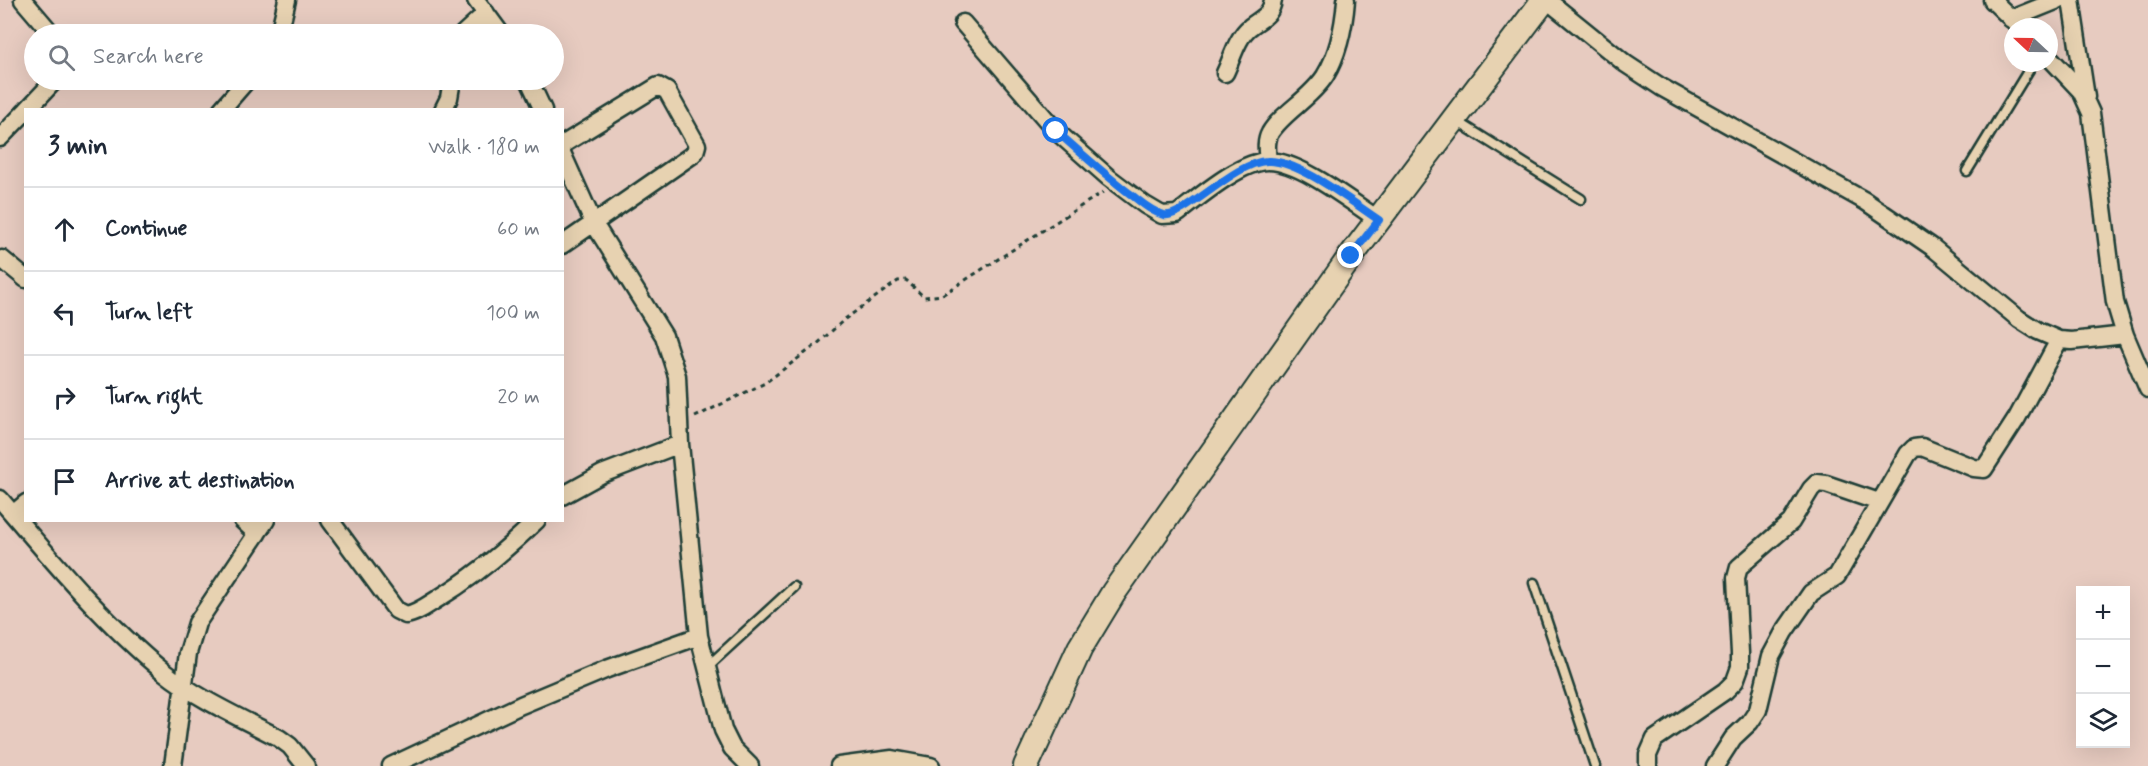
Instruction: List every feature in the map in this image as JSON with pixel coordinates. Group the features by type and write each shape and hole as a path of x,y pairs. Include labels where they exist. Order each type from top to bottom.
{"main road":[{"path":"1026,766 1080,648 1114,592 1351,256 1455,120 1538,2"}],"street":[{"path":"23,0 43,24"},
{"path":"281,24 287,0"},
{"path":"1225,73 1244,34 1268,14 1273,0"},
{"path":"1268,161 1266,150 1270,133 1318,85 1334,58 1340,41 1346,0"},
{"path":"1992,0 2010,18"},
{"path":"2024,18 2058,0"},
{"path":"2071,0 2086,101 2093,127 2115,302 2125,335 2146,379"},
{"path":"1538,2 1642,75 1865,201 1932,247 2019,319 2038,331 2059,340 2072,341 2125,335"},
{"path":"469,24 481,6 494,24"},
{"path":"963,23 1056,131 1117,184 1155,212 1169,216 1177,214 1221,181 1257,163 1268,161 1302,170 1376,225"},
{"path":"2058,66 2072,80 2086,101"},
{"path":"564,144 658,86 667,91 695,141 697,149 692,155 564,244"},
{"path":"28,108 45,90"},
{"path":"223,108 238,90"},
{"path":"443,108 450,90"},
{"path":"534,90 542,108"},
{"path":"0,138 24,112"},
{"path":"564,157 593,222 664,336 676,376 680,444 699,636 723,730 732,748 750,766"},
{"path":"2,259 24,277"},
{"path":"1715,766 1733,738 1755,716 1776,645 1811,593 1837,576 1908,454 1914,448 1922,447 1978,470 1988,466 2059,340"},
{"path":"564,495 602,474 680,444"},
{"path":"1648,766 1648,755 1655,739 1725,691 1735,681 1740,667 1736,578 1739,567 1791,522 1817,483 1879,502"},
{"path":"0,499 19,509"},
{"path":"29,522 111,624 164,672 279,738 290,746 306,766"},
{"path":"173,766 188,653 196,623 262,527 248,522"},
{"path":"331,522 396,610 406,615 417,612 464,583 495,559 535,522"},
{"path":"391,766 521,705 597,673 699,636"},
{"path":"1740,667 1761,699"},
{"path":"838,766 892,759 932,766"}],"lane":[{"path":"1967,171 2028,72"},
{"path":"1455,120 1581,199"},
{"path":"1534,583 1594,766"},
{"path":"706,667 794,587"}],"path":[{"path":"679,425 765,383 816,345 845,318 898,281 906,280 924,297 942,295 1117,184"}],"route":[{"path":"1056,131 1108,177 1162,215 1177,214 1221,181 1257,163 1268,161 1302,170 1379,220 1351,256"}]}
